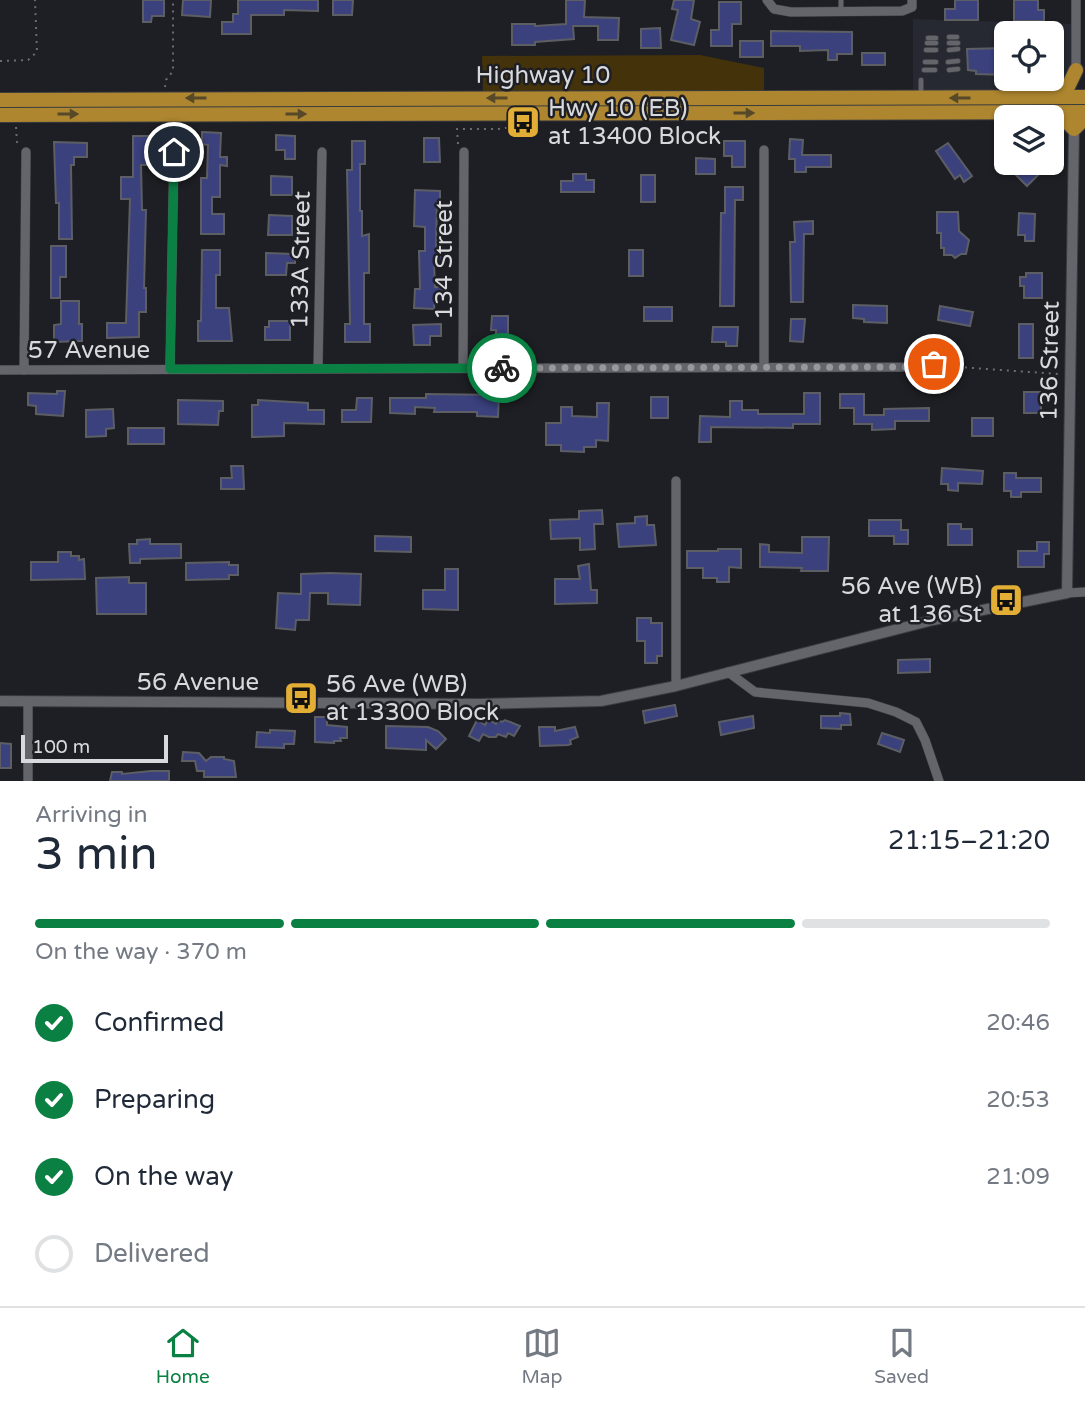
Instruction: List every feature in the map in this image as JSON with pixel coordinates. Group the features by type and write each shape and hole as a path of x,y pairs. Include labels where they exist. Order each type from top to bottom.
{"highway":[{"path":"1076,70 1085,86"},
{"path":"1053,98 1067,89 1076,70"},
{"name":"Highway 10","path":"0,115 921,106 1085,97"},
{"name":"Highway 10","path":"0,100 921,106 1085,115"},
{"path":"921,106 937,119 994,120"},
{"path":"1064,122 1074,129 1085,115"}],"street":[{"path":"768,0 774,9 791,12 902,11 912,4"},
{"path":"1076,0 1076,70"},
{"name":"136 Street","path":"1067,593 1074,129"},
{"path":"23,148 24,370"},
{"path":"764,150 764,366"},
{"path":"170,369 174,152"},
{"name":"133A Street","path":"318,368 322,152"},
{"name":"134 Street","path":"463,368 464,152"},
{"name":"57 Avenue","path":"0,370 939,365"},
{"path":"676,481 676,686"},
{"name":"56 Avenue","path":"0,701 478,704 601,701 676,686 933,620 1067,593 1085,592"},
{"path":"728,672 755,692 868,703 916,722 939,781"},
{"path":"28,702 28,781"}],"lane":[{"path":"841,0 841,11"},
{"path":"928,40 936,40"},
{"path":"949,40 957,40"},
{"path":"949,50 958,49"},
{"path":"926,50 936,50"},
{"path":"948,62 958,61"},
{"path":"925,62 936,62"},
{"path":"949,70 958,69"},
{"path":"924,70 935,70"},
{"path":"921,106 922,80"}],"path":[{"path":"0,61 28,60 37,52 35,0"},
{"path":"164,89 166,80 173,71 173,0"},
{"path":"458,144 457,129 498,129 522,125"},
{"path":"16,127 17,142 23,148"},
{"path":"939,365 1059,374"}],"shaded area":[{"path":"913,19 994,22 994,91 1064,91 1064,24 1073,24 1072,96 913,95"},
{"path":"700,55 764,68 764,93 483,91 482,56"}],"building":[{"path":"143,0 164,0 164,16 152,16 151,22 143,22"},
{"path":"183,0 211,0 210,17 182,15"},
{"path":"238,0 318,0 318,11 284,10 284,15 251,15 251,34 222,34 222,22 233,22 233,14 238,14"},
{"path":"333,0 353,0 352,15 333,15"},
{"path":"566,0 585,0 584,17 619,18 618,40 598,40 598,26 573,26 574,39 535,42 535,45 512,45 512,24 566,24"},
{"path":"674,0 694,0 691,19 700,22 694,45 671,40 678,10 672,9"},
{"path":"955,0 978,0 978,20 945,20 945,9 955,9"},
{"path":"1014,0 1038,0 1038,10 1044,10 1044,21 1014,21"},
{"path":"719,2 741,2 741,24 732,24 732,46 711,46 711,30 719,30"},
{"path":"660,28 661,48 641,48 641,29"},
{"path":"771,31 852,32 852,54 837,54 837,60 828,60 828,50 800,51 800,46 771,46"},
{"path":"740,41 763,41 763,57 740,57"},
{"path":"994,48 994,75 976,74 976,71 968,70 967,49"},
{"path":"862,53 885,53 885,65 862,65"},
{"path":"202,132 221,133 220,157 227,157 227,166 220,165 220,197 212,197 212,214 224,214 224,234 201,234 201,178 207,178 208,145 202,144"},
{"path":"276,135 295,136 295,159 285,159 285,150 276,150"},
{"path":"133,136 148,136 148,165 141,165 142,210 146,210 146,312 139,312 139,337 107,338 107,323 126,323 130,199 121,199 121,177 133,177"},
{"path":"424,138 439,138 440,162 424,162"},
{"path":"790,139 803,140 802,155 831,155 831,167 806,167 806,172 795,172 795,159 789,159"},
{"path":"352,141 365,141 365,164 360,164 360,211 362,236 369,234 369,273 364,273 364,324 370,324 370,342 345,342 345,324 350,324 347,170 352,170"},
{"path":"724,141 745,141 745,167 732,167 732,156 724,156"},
{"path":"54,142 87,143 87,157 74,157 74,165 71,165 72,239 59,239"},
{"path":"948,143 972,176 964,182 960,175 955,179 936,151"},
{"path":"696,158 715,159 715,174 696,174"},
{"path":"573,174 586,174 586,180 594,180 594,192 561,192 561,181 573,181"},
{"path":"641,175 655,175 655,202 641,202"},
{"path":"1016,175 1038,175 1027,186"},
{"path":"271,176 292,177 292,195 271,195"},
{"path":"725,187 743,187 743,200 735,200 734,306 720,306 721,213 725,213"},
{"path":"415,190 440,191 440,202 437,202 436,250 444,250 444,263 434,263 435,287 443,287 442,298 435,297 434,309 414,308 415,289 420,289 419,251 425,251 425,227 414,226"},
{"path":"937,212 958,212 959,231 969,240 966,254 955,258 952,255 944,255 941,233 937,233"},
{"path":"1019,213 1035,214 1034,241 1025,241 1025,235 1018,235"},
{"path":"269,215 292,216 292,235 268,235"},
{"path":"813,221 813,234 804,234 803,302 791,302 790,242 795,242 794,222"},
{"path":"51,246 66,246 66,277 60,277 60,298 51,298"},
{"path":"202,250 220,250 220,275 216,275 216,308 229,308 232,341 198,341 198,321 201,321"},
{"path":"629,250 643,250 643,276 629,276"},
{"path":"266,253 295,254 295,263 287,263 286,275 266,275"},
{"path":"1026,273 1042,273 1042,298 1024,298 1024,286 1020,286 1020,277 1026,277"},
{"path":"61,301 79,301 82,341 54,342 54,325 61,324"},
{"path":"853,305 887,306 887,323 864,322 864,319 853,318"},
{"path":"940,306 973,312 970,326 938,320"},
{"path":"644,307 672,307 672,321 644,321"},
{"path":"492,316 508,316 508,339 496,339 496,330 491,330"},
{"path":"791,319 805,319 803,342 790,341"},
{"path":"269,321 290,321 290,340 265,340 265,327 269,327"},
{"path":"441,324 441,336 430,336 430,345 414,345 413,325"},
{"path":"1019,324 1033,324 1033,358 1019,358"},
{"path":"713,327 738,327 737,346 726,346 726,342 712,342"},
{"path":"57,391 65,391 63,416 36,414 36,406 28,405 28,393 57,394"},
{"path":"1024,392 1041,392 1041,413 1024,413"},
{"path":"804,393 820,393 820,424 793,424 793,428 711,427 711,442 699,442 700,416 730,417 730,401 742,401 742,410 758,410 758,414 804,414"},
{"path":"426,394 499,395 498,417 477,416 477,412 434,412 435,408 415,407 415,414 390,413 390,398 426,398"},
{"path":"840,394 864,394 864,415 884,415 884,409 929,408 929,421 895,421 895,429 872,430 872,424 854,424 854,408 840,408"},
{"path":"651,397 668,397 668,418 651,418"},
{"path":"357,398 372,398 371,422 342,422 342,410 356,410"},
{"path":"178,400 223,401 218,425 178,424"},
{"path":"258,400 308,403 308,410 324,410 324,424 284,423 284,436 252,437 252,405 258,405"},
{"path":"597,403 609,403 608,441 596,440 596,447 584,447 584,452 561,451 561,445 546,445 546,423 561,423 561,407 572,407 572,416 597,417"},
{"path":"113,409 114,428 106,429 106,436 86,437 86,410"},
{"path":"972,418 993,418 993,436 972,436"},
{"path":"128,428 164,428 164,444 128,444"},
{"path":"231,466 243,466 244,489 221,489 221,478 232,478"},
{"path":"942,468 983,471 982,484 958,483 958,491 948,490 948,484 941,484"},
{"path":"1004,473 1016,473 1016,478 1041,478 1041,492 1021,492 1021,497 1011,497 1011,491 1004,491"},
{"path":"602,510 603,524 594,524 595,549 580,550 580,538 551,539 550,520 579,519 579,511"},
{"path":"647,516 647,525 654,525 656,545 619,547 617,524 635,523 635,517"},
{"path":"869,520 901,520 901,530 908,530 908,544 894,544 894,536 869,536"},
{"path":"948,524 961,524 961,529 972,529 972,545 948,545"},
{"path":"375,536 411,537 411,552 375,551"},
{"path":"802,537 829,537 828,571 760,567 760,544 769,545 769,552 802,553"},
{"path":"150,539 150,544 181,544 181,558 140,559 140,563 130,563 129,544"},
{"path":"1037,542 1049,542 1049,554 1044,554 1044,567 1018,567 1018,551 1037,551"},
{"path":"741,549 741,568 729,567 729,582 717,582 717,578 703,578 703,568 687,568 687,551"},
{"path":"58,552 71,552 71,556 84,559 85,579 31,580 31,562 58,562"},
{"path":"229,562 229,565 238,565 238,575 229,575 229,579 186,580 186,563"},
{"path":"589,564 591,590 597,590 597,603 555,604 555,579 580,579 578,566"},
{"path":"445,569 458,569 458,610 423,609 423,590 445,590"},
{"path":"301,574 361,574 360,605 328,604 328,593 310,593 309,620 296,620 295,630 276,628 278,593 301,594"},
{"path":"129,577 129,583 146,583 146,614 97,614 96,578"},
{"path":"637,618 651,618 651,623 662,623 662,656 657,656 657,663 645,663 645,641 637,641"},
{"path":"930,659 930,672 898,673 898,660"},
{"path":"675,705 677,716 645,723 643,711"},
{"path":"840,713 850,714 851,725 841,725 841,729 821,728 821,716 840,716"},
{"path":"753,716 754,728 721,735 719,722"},
{"path":"315,717 327,717 327,725 347,727 347,738 340,738 341,741 334,743 315,742"},
{"path":"488,719 496,724 498,720 505,720 520,726 514,736 508,733 506,737 498,734 496,737 489,737 483,734 479,741 469,736 477,720 485,725"},
{"path":"386,726 428,727 438,731 446,739 436,749 426,740 426,750 386,748"},
{"path":"539,727 555,727 555,731 575,727 578,737 570,740 571,744 568,745 540,746"},
{"path":"270,730 295,731 294,744 284,744 284,748 256,747 257,732 270,733"},
{"path":"882,733 904,740 900,752 878,744"},
{"path":"0,743 11,744 11,768 0,768"},
{"path":"183,752 199,753 206,761 211,757 224,757 234,761 236,777 204,777 204,771 197,771 195,761 182,761"},
{"path":"169,771 169,781 110,781 112,772 122,774"}],"way so far":[{"path":"502,368 916,367 934,364"}],"place":[{"name":"Hwy 10 (EB) at 13400 Block","path":"523,122"},
{"name":"56 Ave (WB) at 136 St","path":"1006,600"},
{"name":"56 Ave (WB) at 13300 Block","path":"301,698"}],"route":[{"path":"174,152 170,369 502,368"}]}
